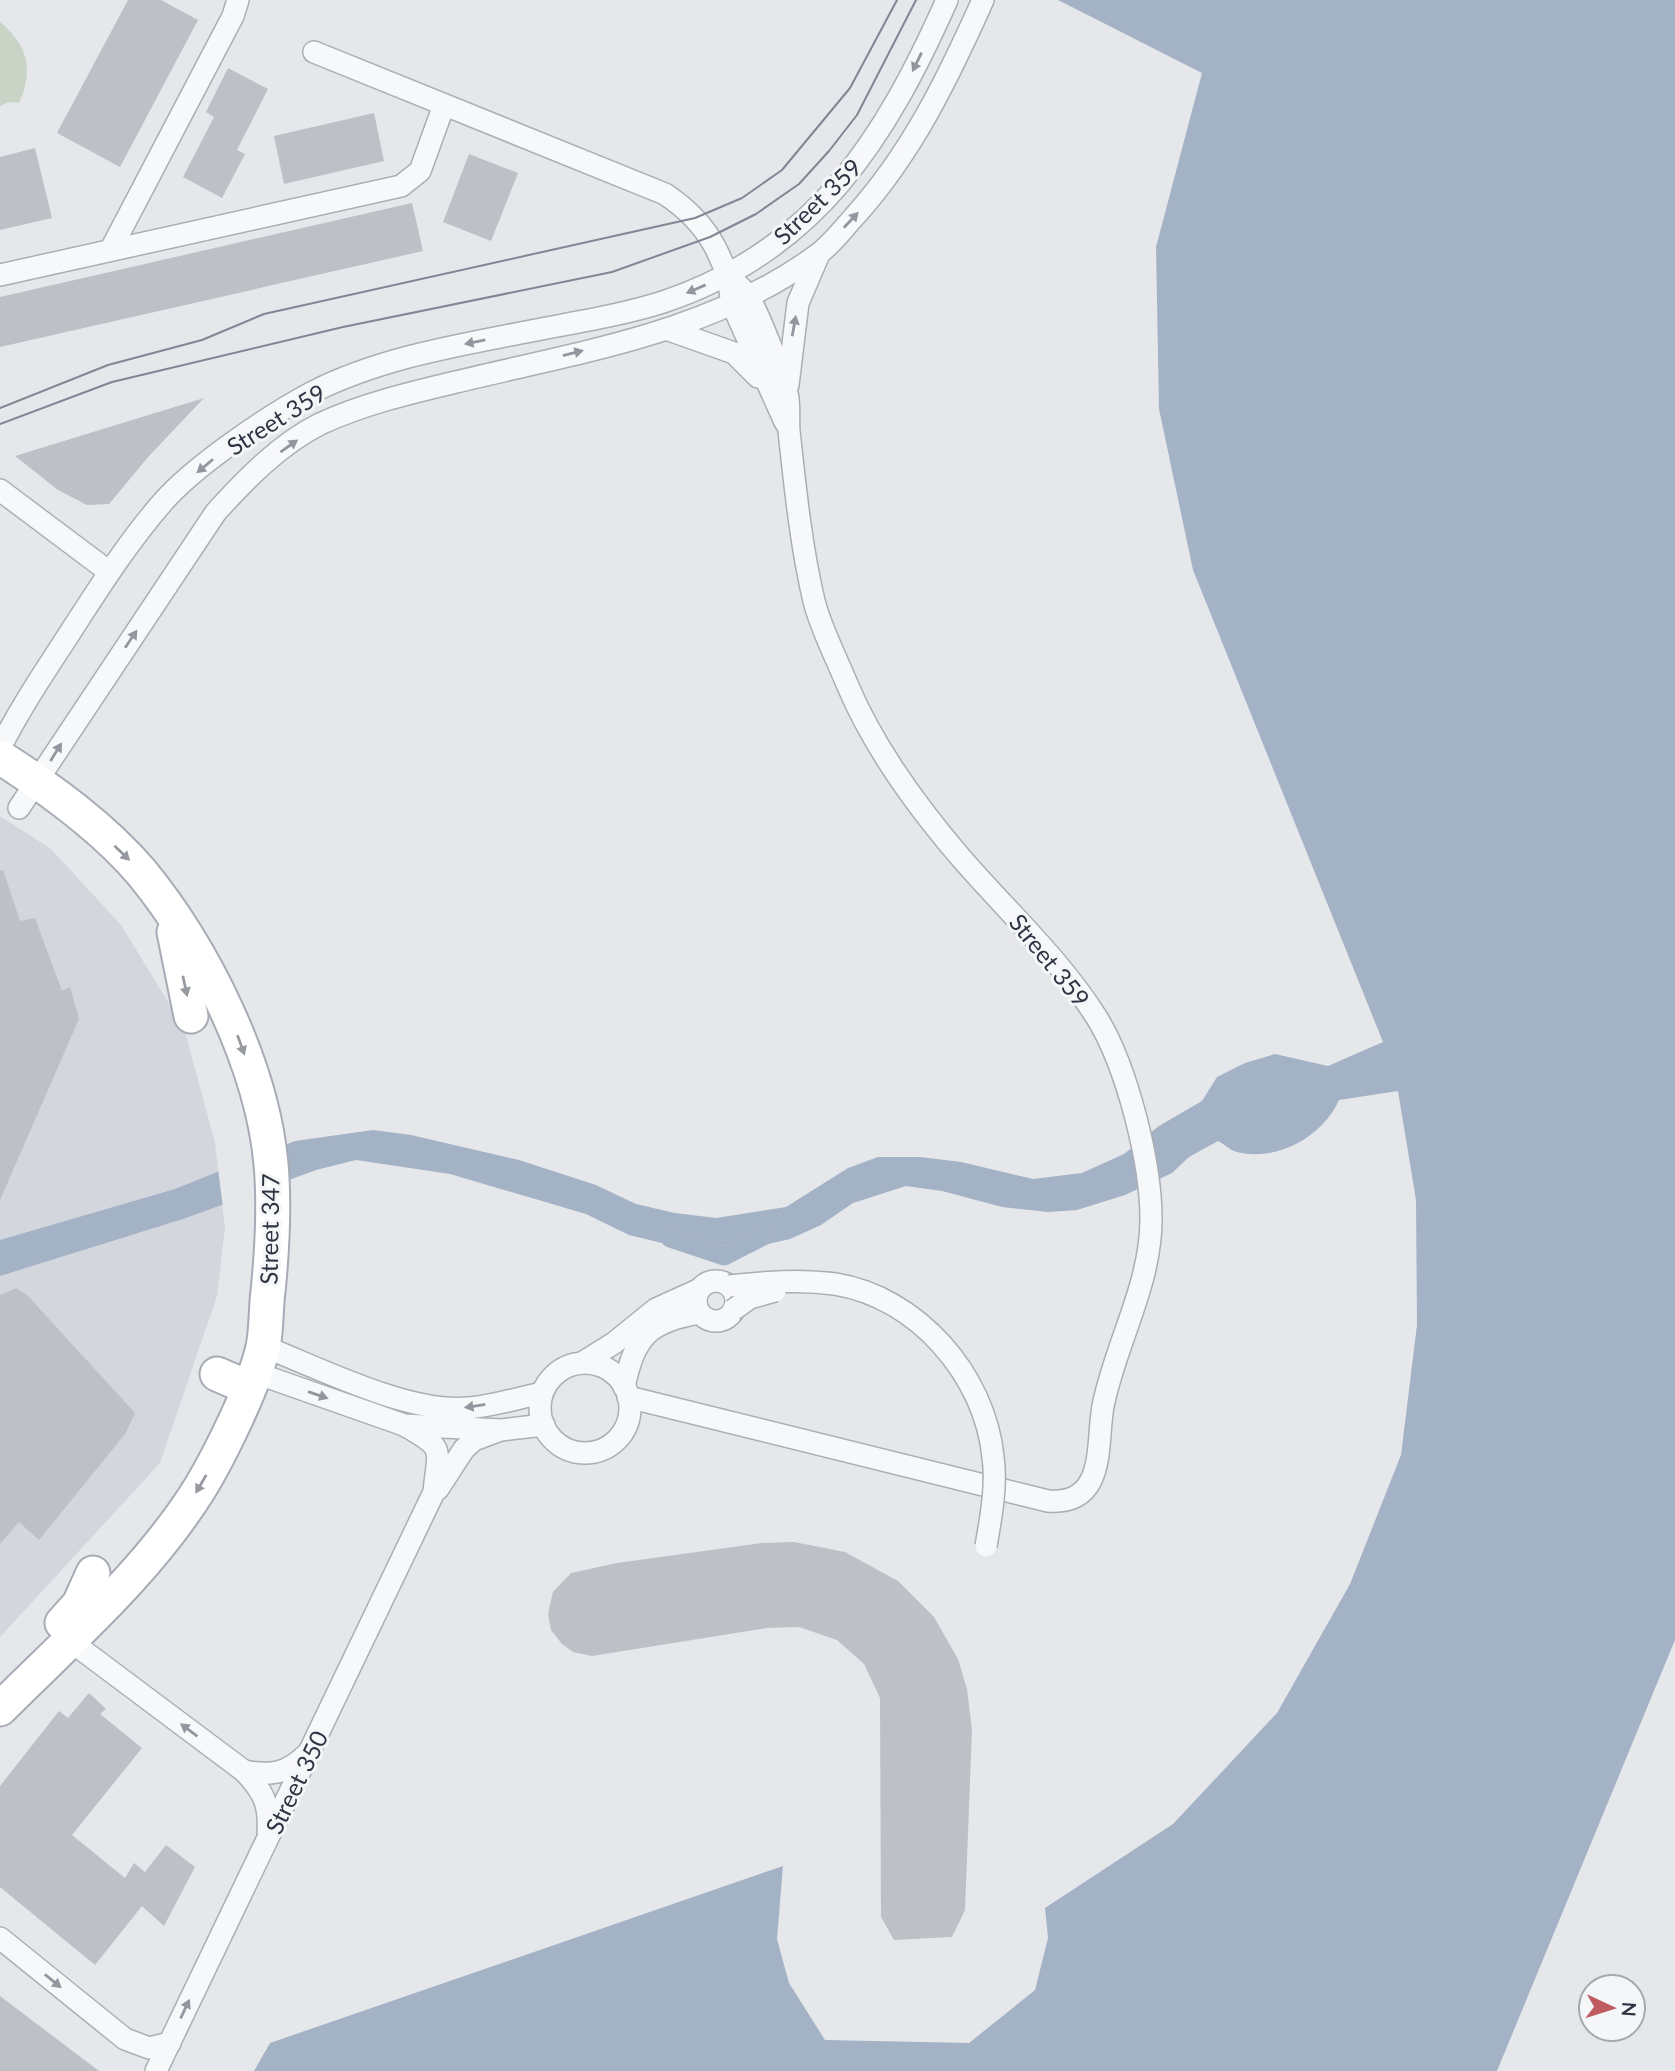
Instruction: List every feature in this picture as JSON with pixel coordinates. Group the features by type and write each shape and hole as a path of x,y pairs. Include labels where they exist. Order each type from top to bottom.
{"main road":[{"name":"Street 347","path":"0,757 29,795 120,850 169,909 212,979 241,1044 265,1128 271,1161 273,1216 254,1369 201,1485 169,1534 0,1709"},
{"path":"169,909 191,1016"},
{"path":"217,1374 254,1369"},
{"path":"0,1689 18,1666 72,1614 85,1594 93,1573"}],"street":[{"path":"111,249 233,16 238,0"},
{"name":"Street 359","path":"0,748 18,713 108,571 164,500 259,425 313,393 373,368 440,349 661,303 729,275 782,239 813,212 870,148 891,115 947,0"},
{"name":"Street 359","path":"29,795 216,512 239,485 270,459 319,425 383,400 669,330 740,300 819,254 897,166 920,129 983,0"},
{"path":"314,52 665,194 681,205 702,228 729,275"},
{"path":"0,275 401,186 420,171 444,105"},
{"name":"Street 359","path":"778,391 789,356 798,303 819,254"},
{"name":"Street 359","path":"626,1392 1048,1501 1062,1502 1078,1495 1090,1483 1096,1469 1105,1398 1113,1365 1138,1298 1148,1260 1151,1219 1148,1174 1130,1103 1114,1054 1098,1020 1032,937 960,857 876,740 849,689 815,602 789,431 778,391 729,275"},
{"name":"Street 359","path":"669,330 734,353 778,391"},
{"path":"0,490 108,571"},
{"path":"582,1363 614,1343 656,1309 713,1281 729,1286 806,1281 857,1289 910,1315 937,1340 960,1369 986,1420 993,1455 994,1482 980,1545 982,1480 976,1423 963,1393 928,1345 904,1325 873,1307 834,1294 778,1290 750,1298 733,1310"},
{"path":"698,1290 696,1306 700,1313 713,1321 729,1316 733,1310 736,1298 729,1286"},
{"path":"626,1392 611,1371 592,1363 571,1365 553,1376 542,1393 540,1404 544,1425 555,1441 571,1450 599,1450 621,1433 628,1416 626,1392 632,1357 651,1328 666,1320 700,1313"},
{"path":"254,1369 442,1408 468,1408 542,1393"},
{"path":"254,1369 404,1424 429,1439 437,1449 439,1468 434,1492"},
{"path":"404,1424 501,1430 544,1425"},
{"path":"434,1492 444,1484 464,1449 474,1440 501,1430"},
{"name":"Street 350","path":"156,2071 434,1492"},
{"path":"69,1640 244,1771 262,1790 267,1801 267,1839"},
{"path":"244,1771 281,1773 296,1765 313,1747"},
{"path":"0,1938 125,2039 149,2048 170,2043"}],"shaded area":[{"path":"0,22 17,40 26,59 27,69 24,91 19,103 9,102 0,106"},
{"path":"0,816 51,849 121,925 184,1028 215,1143 225,1228 217,1296 160,1463 0,1637"}],"water":[{"path":"1058,0 1675,0 1675,1640 1497,2071 254,2071 270,2043 783,1866 777,1939 789,1983 825,2040 969,2043 1035,1990 1048,1938 1045,1908 1173,1824 1277,1713 1350,1584 1401,1455 1417,1325 1416,1200 1398,1091 1339,1100 1332,1113 1311,1135 1283,1149 1252,1154 1235,1151 1218,1141 1189,1157 1172,1173 1125,1195 1077,1210 1048,1212 1002,1207 942,1191 906,1186 853,1203 821,1225 790,1239 758,1246 666,1244 629,1235 586,1214 450,1174 356,1160 316,1170 186,1218 0,1276 0,1240 175,1189 295,1141 373,1130 411,1135 519,1160 596,1185 636,1204 675,1213 716,1218 786,1207 848,1168 878,1157 920,1157 961,1162 1033,1179 1082,1173 1124,1154 1159,1126 1202,1101 1217,1077 1245,1063 1275,1054 1328,1066 1383,1042 1193,570 1159,409 1156,247 1202,73"}],"pier":[{"path":"280,1145 286,1185 223,1208 218,1169"}],"building":[{"path":"128,0 161,0 198,20 120,167 57,133"},
{"path":"228,68 268,89 237,150 245,154 222,198 183,177 214,117 206,112"},
{"path":"374,113 384,161 284,184 274,136"},
{"path":"35,148 52,218 0,230 0,157"},
{"path":"469,154 518,173 491,241 443,222"},
{"path":"412,203 423,251 0,347 0,297"},
{"path":"204,398 149,456 109,504 87,505 58,490 15,456"},
{"path":"3,870 20,921 35,918 62,991 70,987 79,1019 0,1200 0,871"},
{"path":"16,1288 28,1296 135,1413 125,1434 39,1540 19,1522 0,1544 0,1295"},
{"path":"794,1542 845,1552 898,1581 934,1617 958,1659 967,1689 972,1730 965,1910 952,1937 894,1940 881,1917 880,1698 864,1664 837,1640 799,1627 767,1628 592,1656 573,1652 562,1644 551,1630 548,1614 553,1592 571,1573 617,1563 762,1543"},
{"path":"89,1693 106,1709 100,1714 142,1748 72,1835 125,1878 134,1863 145,1872 166,1845 195,1867 164,1926 142,1906 95,1965 0,1887 0,1786 59,1711 68,1718"},
{"path":"0,1996 99,2071 0,2071"}],"waterway":[{"path":"670,1238 724,1256 765,1235"}],"tram line":[{"path":"0,408 108,365 202,340 264,314 695,218 742,198 782,170 850,88 897,0"},
{"path":"0,424 112,382 343,327 612,272 710,237 756,214 799,184 829,151 857,115 916,0"}]}
